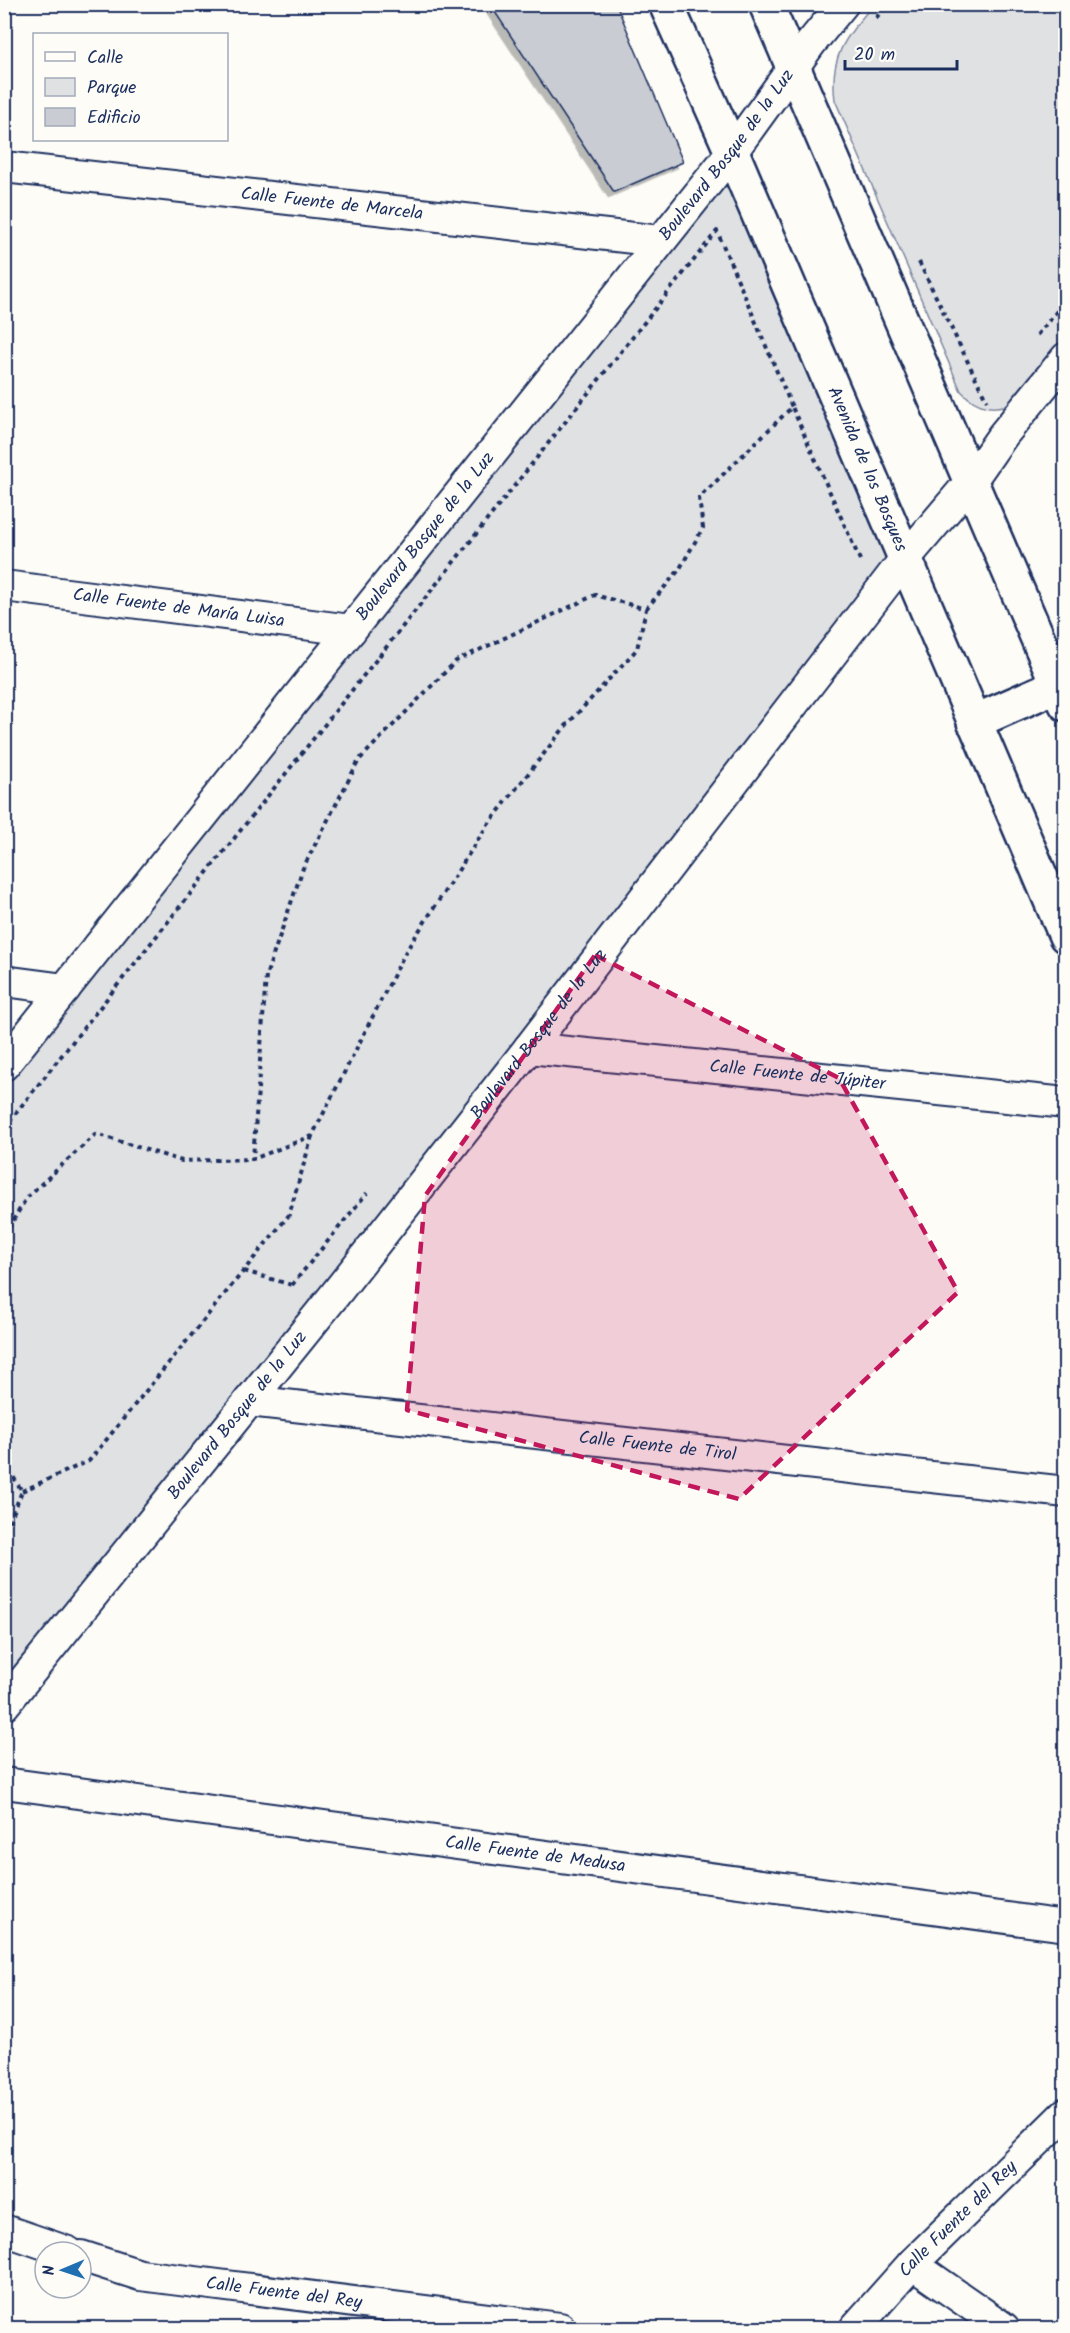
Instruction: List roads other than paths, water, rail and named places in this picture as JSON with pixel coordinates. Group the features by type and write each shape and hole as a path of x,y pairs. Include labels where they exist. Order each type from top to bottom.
{"main road":[{"name":"Avenida de los Bosques","path":"666,4 732,152 1065,936"},
{"path":"766,4 1061,695 974,722"}],"street":[{"name":"Boulevard Bosque de la Luz","path":"4,1065 732,152 843,4"},
{"name":"Calle Fuente de Marcela","path":"4,167 660,242"},
{"name":"Boulevard Bosque de la Luz","path":"4,1705 333,1297 529,1048 904,560 971,481 1003,435 1065,358"},
{"name":"Calle Fuente de María Luisa","path":"4,586 351,630"},
{"path":"4,981 65,989"},
{"name":"Calle Fuente de Júpiter","path":"529,1048 1065,1103"},
{"name":"Calle Fuente de Tirol","path":"249,1401 1065,1492"},
{"name":"Calle Fuente de Medusa","path":"4,1783 1065,1926"},
{"name":"Calle Fuente del Rey","path":"855,2328 912,2264 1065,2113"},
{"path":"4,2230 33,2240"},
{"name":"Calle Fuente del Rey","path":"93,2260 140,2275 560,2328"},
{"path":"912,2264 1004,2328"}]}
